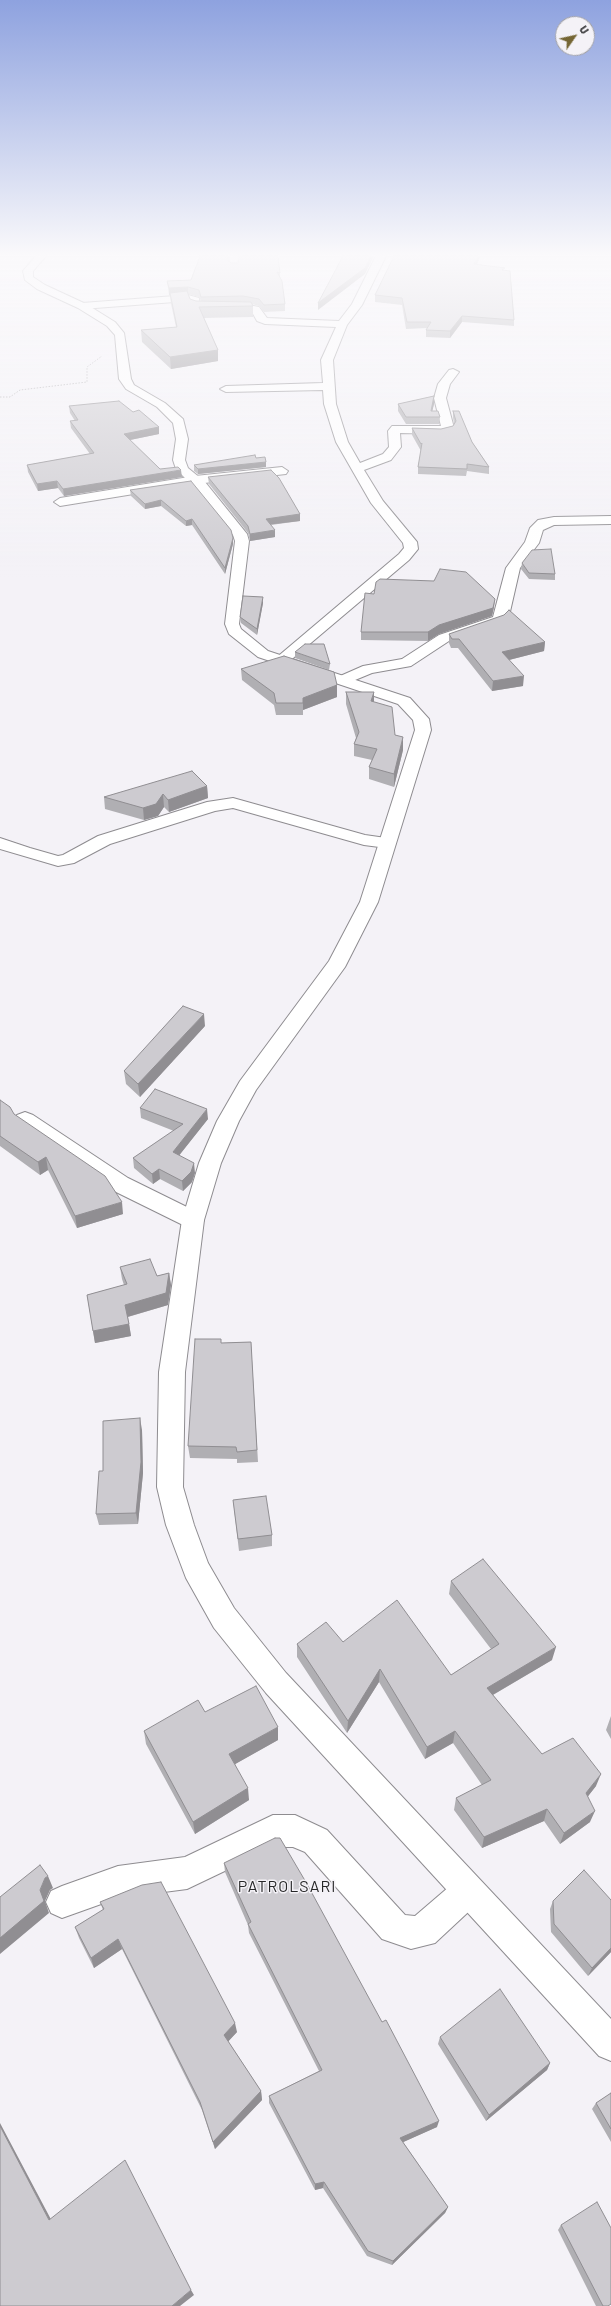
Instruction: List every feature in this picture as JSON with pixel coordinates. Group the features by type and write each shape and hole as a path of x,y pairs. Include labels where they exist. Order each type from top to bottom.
{"street":[{"path":"123,364 124,379 130,387 162,405 179,422 182,439 179,460 182,469 195,480 235,528 242,541 232,624 234,631 252,647 281,661 404,701 421,718 423,730 403,799 387,843 369,902 338,963 247,1086 228,1121 210,1162 193,1220 172,1372 169,1441 170,1487 180,1525 196,1569 224,1618 276,1683 611,2044"},
{"path":"281,661 404,557 410,549 410,542 378,503 342,442 330,404 327,364"},
{"path":"357,468 387,457 396,447 394,431 396,429 441,430 448,428 440,408 440,398 444,384 453,372"},
{"path":"226,389 329,386"},
{"path":"60,502 195,480 282,471"},
{"path":"343,680 368,669 406,663 444,638 498,620 502,616 513,568 532,543 537,528 543,523 554,520 611,520"},
{"path":"0,843 24,852 58,861 68,859 104,840 213,806 233,803 364,840 387,843"},
{"path":"25,1120 120,1184 193,1220"},
{"path":"62,1902 118,1882 187,1873 273,1831 296,1831 316,1841 394,1927 403,1931 411,1933 423,1931 468,1891"}],"path":[{"path":"0,397 10,397 20,390 88,382 88,366 91,364"}],"building":[{"path":"434,396 431,411 438,411 440,417 406,417 398,404"},
{"path":"119,401 133,412 139,410 159,427 124,434 160,469 178,467 181,470 63,489 57,481 37,484 27,465 94,453 70,421 78,420 69,406"},
{"path":"453,411 459,411 472,442 489,467 467,464 467,469 418,467 422,443 421,444 412,428 441,429 453,426 456,421"},
{"path":"255,455 256,458 265,457 266,462 198,469 194,465"},
{"path":"271,470 279,478 300,514 266,519 275,530 250,534 248,526 208,477"},
{"path":"191,481 231,530 233,538 225,568 192,519 186,521 161,500 145,504 130,490"},
{"path":"551,549 555,574 529,573 522,563 532,550"},
{"path":"440,569 466,572 495,599 493,608 439,625 428,632 361,632 365,593 374,594 376,582 380,579 434,581"},
{"path":"243,596 263,597 257,629 240,617"},
{"path":"509,610 545,642 502,652 524,676 493,681 459,639 452,639 449,634 504,615"},
{"path":"305,644 324,644 330,664 295,652"},
{"path":"284,656 334,672 337,685 303,698 303,703 276,703 274,693 241,669"},
{"path":"346,692 374,692 371,701 392,707 395,735 403,737 394,774 369,767 377,749 354,744 359,732"},
{"path":"192,771 207,786 168,800 163,794 156,804 143,808 104,797"},
{"path":"183,1006 204,1014 138,1084 124,1071"},
{"path":"155,1089 207,1109 173,1152 194,1163 191,1172 182,1181 159,1169 152,1174 133,1158 183,1124 140,1108"},
{"path":"0,1100 10,1107 14,1114 105,1176 122,1202 75,1216 46,1157 38,1162 0,1136"},
{"path":"150,1259 157,1276 169,1273 166,1293 125,1305 129,1324 93,1331 87,1295 127,1284 120,1267"},
{"path":"195,1339 221,1339 221,1343 251,1342 257,1450 237,1452 236,1447 188,1446"},
{"path":"140,1418 141,1462 136,1513 96,1514 99,1471 103,1471 103,1421"},
{"path":"266,1496 272,1535 238,1539 233,1500"},
{"path":"483,1559 556,1647 487,1688 542,1754 573,1738 601,1774 586,1793 595,1811 564,1833 547,1809 484,1837 456,1798 491,1780 455,1731 427,1747 380,1669 348,1721 297,1644 326,1622 343,1642 397,1600 451,1675 499,1644 451,1581"},
{"path":"256,1686 278,1727 229,1754 248,1788 193,1822 144,1731 198,1700 205,1712"},
{"path":"275,1838 280,1838 307,1884 382,2022 386,2020 439,2121 400,2138 448,2207 393,2261 368,2251 324,2182 315,2184 269,2096 322,2070 248,1924 251,1922 224,1863"},
{"path":"40,1865 48,1876 45,1878 40,1890 44,1901 0,1938 0,1897"},
{"path":"584,1870 611,1900 611,1948 592,1968 554,1924 553,1901"},
{"path":"161,1882 235,2023 224,2035 261,2091 213,2142 200,2102 118,1939 91,1958 75,1927 104,1909 100,1902 142,1885"},
{"path":"500,1989 550,2063 489,2115 440,2037"},
{"path":"611,2093 611,2129 596,2103"},
{"path":"0,2126 49,2220 125,2160 191,2290 172,2306 0,2306"},
{"path":"597,2202 611,2228 611,2304 608,2306 603,2306 561,2225"}],"district":[{"name":"PATROLSARI","path":"287,1887"}]}
